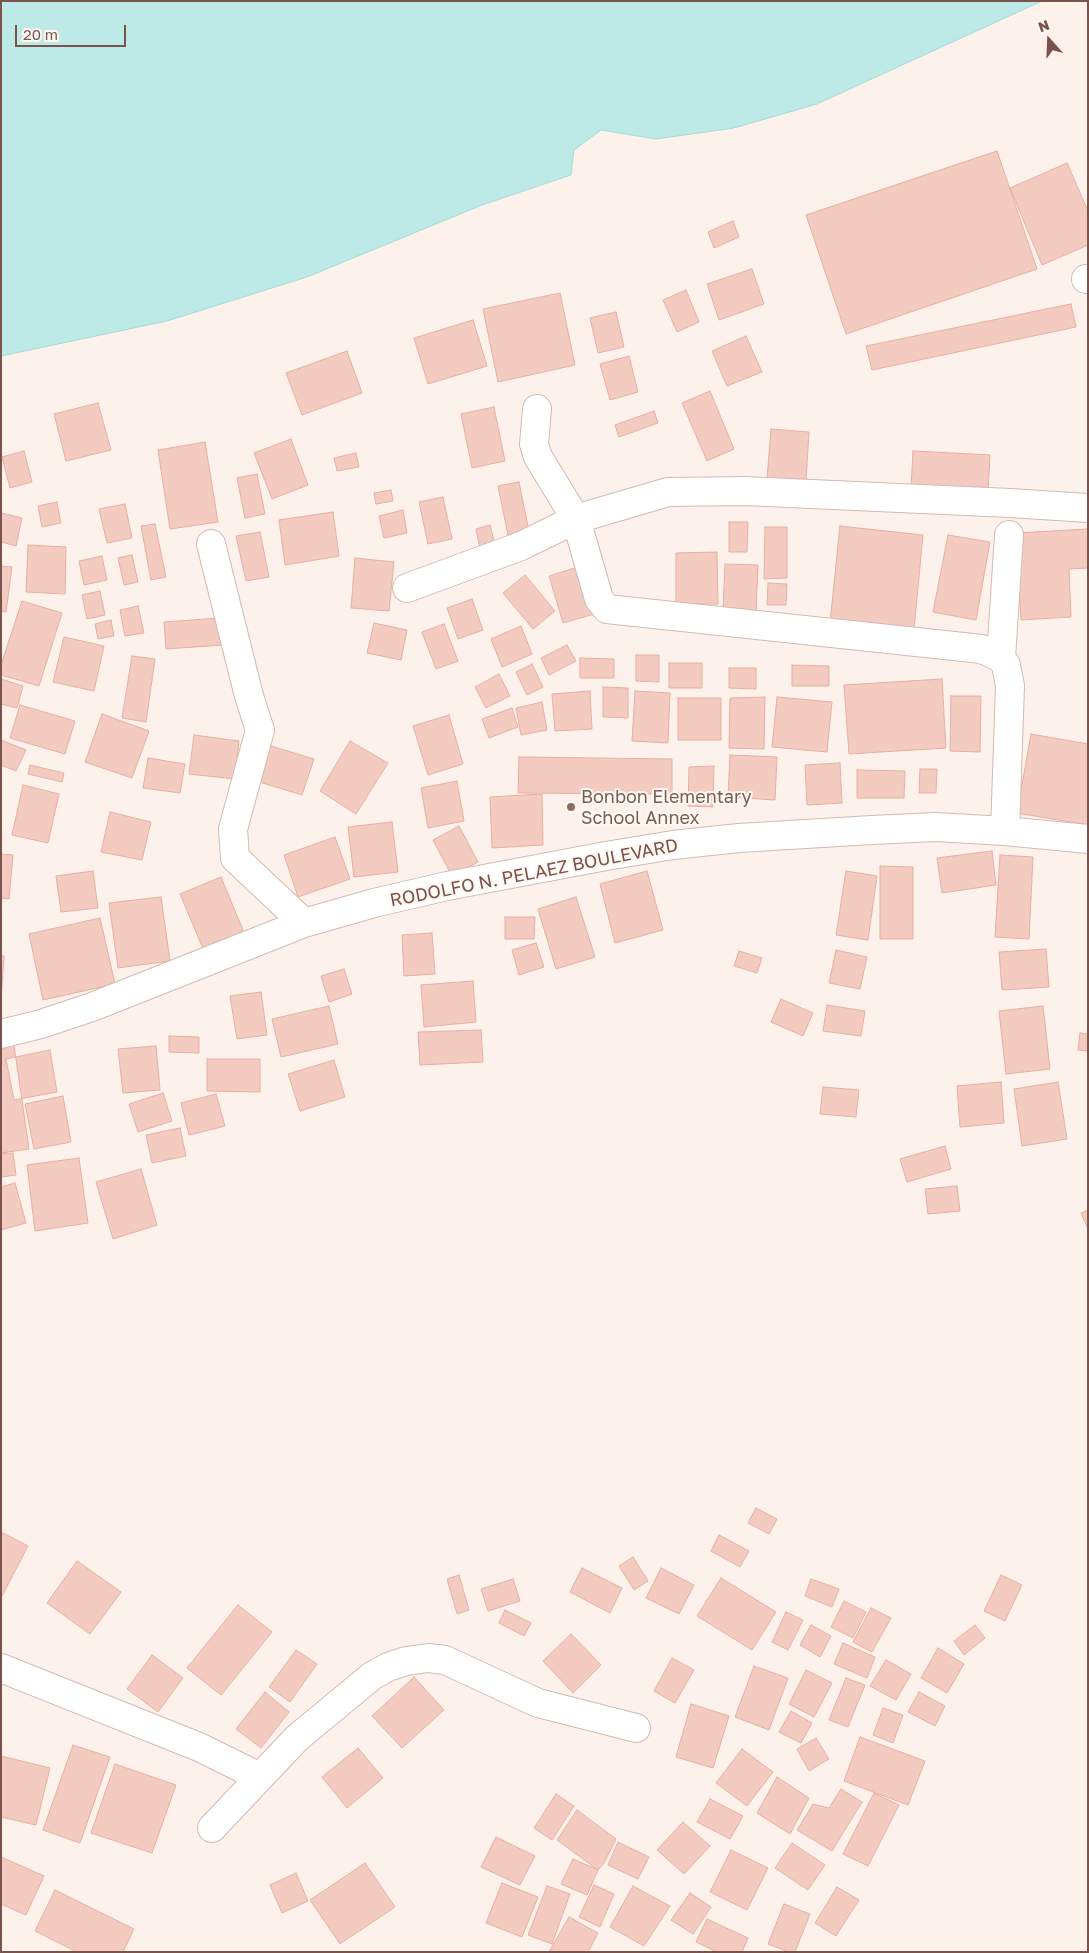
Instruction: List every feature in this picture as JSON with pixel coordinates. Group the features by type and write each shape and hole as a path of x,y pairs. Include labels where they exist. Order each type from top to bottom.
{"street":[{"path":"537,410 534,444 538,457 576,519 599,599 607,609 982,649 1001,658 1006,665 1010,686 1005,830"},
{"path":"407,588 521,546 576,519 668,492 745,491 1010,502 1088,508"},
{"path":"1001,658 1008,536"},
{"path":"211,544 249,696 260,730 233,829 235,858 304,923"},
{"name":"RODOLFO N. PELAEZ BOULEVARD","path":"1,1034 42,1024 92,1007 304,923 374,903 447,886 673,845 739,838 935,827 1005,830 1088,839"},
{"path":"212,1828 297,1738 372,1676 388,1667 413,1660 428,1658 445,1660 538,1703 636,1728"},
{"path":"1,1668 199,1747 260,1777"}],"water":[{"path":"1,1 1042,1 817,104 734,128 656,139 601,130 574,150 571,175 482,205 307,277 167,321 1,356"}],"building":[{"path":"997,151 1037,269 846,334 806,215"},
{"path":"1067,163 1088,211 1088,245 1042,265 1010,188"},
{"path":"733,221 739,237 714,248 708,232"},
{"path":"752,269 764,304 719,320 707,284"},
{"path":"686,290 699,322 677,332 663,300"},
{"path":"560,293 575,365 498,382 483,309"},
{"path":"1071,304 1076,327 872,370 866,346"},
{"path":"616,312 624,347 598,353 590,318"},
{"path":"473,320 487,366 428,384 414,338"},
{"path":"746,336 762,372 727,386 712,351"},
{"path":"347,351 362,393 302,415 286,373"},
{"path":"629,356 638,392 610,400 600,364"},
{"path":"710,391 734,449 707,461 682,403"},
{"path":"98,403 111,450 66,461 54,414"},
{"path":"494,407 505,461 472,468 461,414"},
{"path":"654,411 658,423 619,437 615,425"},
{"path":"771,429 809,432 806,481 767,479"},
{"path":"291,439 308,485 272,499 254,453"},
{"path":"205,442 218,522 170,529 158,450"},
{"path":"24,451 32,482 10,488 2,457"},
{"path":"913,451 990,455 988,492 911,488"},
{"path":"356,453 359,467 337,471 334,458"},
{"path":"257,474 265,514 245,518 237,478"},
{"path":"519,482 529,531 508,535 498,486"},
{"path":"391,490 393,501 376,504 374,493"},
{"path":"443,497 452,539 428,544 419,502"},
{"path":"57,502 61,523 42,527 38,506"},
{"path":"125,504 132,538 107,543 99,509"},
{"path":"403,510 407,533 384,538 379,516"},
{"path":"333,512 339,556 285,565 279,520"},
{"path":"1,513 22,518 16,546 1,542"},
{"path":"729,522 748,522 747,552 729,552"},
{"path":"155,524 166,577 151,580 141,526"},
{"path":"490,525 495,545 480,549 476,529"},
{"path":"840,526 923,535 912,650 828,642"},
{"path":"765,527 787,527 787,578 764,579"},
{"path":"1088,529 1088,568 1069,569 1071,617 1021,620 1016,533"},
{"path":"260,532 269,577 246,581 236,536"},
{"path":"948,535 990,542 976,620 933,612"},
{"path":"28,545 66,547 65,594 26,592"},
{"path":"717,552 718,604 676,604 676,553"},
{"path":"132,555 138,582 124,585 118,558"},
{"path":"102,556 107,580 84,585 79,561"},
{"path":"355,558 394,562 389,611 351,608"},
{"path":"725,564 758,565 756,612 723,611"},
{"path":"584,565 598,613 563,623 549,576"},
{"path":"1,566 12,567 6,612 1,611"},
{"path":"525,575 555,611 533,629 503,593"},
{"path":"768,583 787,584 786,605 767,605"},
{"path":"100,591 105,615 87,619 82,595"},
{"path":"472,599 483,630 458,639 447,608"},
{"path":"22,601 62,613 39,686 1,675 1,665"},
{"path":"138,606 144,633 125,636 120,610"},
{"path":"221,618 223,645 166,649 164,622"},
{"path":"111,620 114,636 98,639 95,624"},
{"path":"374,623 407,630 401,660 367,653"},
{"path":"444,624 458,661 436,669 422,632"},
{"path":"521,626 532,654 502,667 491,639"},
{"path":"64,637 104,646 94,691 53,682"},
{"path":"567,645 576,661 549,675 541,658"},
{"path":"636,655 659,655 659,682 636,681"},
{"path":"132,656 155,659 146,722 122,718"},
{"path":"580,658 614,659 614,678 580,678"},
{"path":"669,663 702,663 702,688 669,688"},
{"path":"532,664 543,687 527,695 516,672"},
{"path":"792,665 829,666 829,686 792,686"},
{"path":"729,668 756,668 756,689 729,688"},
{"path":"499,674 510,696 486,708 475,687"},
{"path":"1,679 23,686 17,708 1,704"},
{"path":"942,679 946,748 849,754 844,685"},
{"path":"603,687 628,688 628,718 603,717"},
{"path":"590,691 592,729 555,731 552,694"},
{"path":"635,691 670,693 668,743 632,741"},
{"path":"951,696 981,696 980,752 950,751"},
{"path":"765,697 764,749 729,748 730,698"},
{"path":"777,697 832,702 827,752 772,747"},
{"path":"678,698 721,698 721,740 678,740"},
{"path":"542,702 547,730 521,735 516,708"},
{"path":"20,705 75,721 65,754 10,738"},
{"path":"512,708 518,727 489,738 482,719"},
{"path":"102,714 149,731 132,778 85,762"},
{"path":"449,715 463,764 428,775 413,726"},
{"path":"1031,734 1088,744 1088,825 1017,813"},
{"path":"194,735 239,741 235,779 189,774"},
{"path":"1,740 26,750 16,771 1,765"},
{"path":"350,741 388,763 356,814 320,791"},
{"path":"268,745 314,759 302,795 256,781"},
{"path":"730,755 777,757 775,800 728,797"},
{"path":"519,757 672,759 672,794 518,793"},
{"path":"148,758 185,764 180,793 143,788"},
{"path":"840,763 842,803 807,805 805,765"},
{"path":"30,765 64,773 62,782 28,774"},
{"path":"714,766 713,807 688,806 689,767"},
{"path":"920,769 937,769 936,793 919,793"},
{"path":"857,770 905,771 904,798 857,798"},
{"path":"457,781 464,821 428,828 421,788"},
{"path":"23,785 59,794 48,843 12,835"},
{"path":"542,794 543,845 492,848 490,797"},
{"path":"110,812 151,822 142,860 101,852"},
{"path":"392,822 398,872 354,877 348,827"},
{"path":"459,826 478,862 452,876 433,840"},
{"path":"335,837 350,879 298,897 284,855"},
{"path":"992,851 996,885 942,893 937,858"},
{"path":"1,854 13,855 9,899 1,898"},
{"path":"1000,855 1033,857 1029,939 995,937"},
{"path":"880,866 913,867 913,939 880,939"},
{"path":"93,871 98,908 61,912 56,876"},
{"path":"647,871 663,930 615,943 600,884"},
{"path":"846,871 877,876 868,940 836,935"},
{"path":"221,877 245,935 204,951 180,894"},
{"path":"161,897 170,961 118,968 109,903"},
{"path":"576,897 595,957 556,969 538,909"},
{"path":"505,917 535,917 534,939 505,939"},
{"path":"100,918 115,984 43,1000 29,934"},
{"path":"432,933 435,974 404,976 402,935"},
{"path":"536,943 544,967 519,975 512,950"},
{"path":"1046,949 1049,987 1002,990 999,952"},
{"path":"836,950 867,957 860,989 829,983"},
{"path":"739,951 762,958 757,973 734,966"},
{"path":"1,956 4,956 1,1002"},
{"path":"344,969 352,994 329,1002 321,976"},
{"path":"473,981 476,1022 424,1027 421,985"},
{"path":"261,992 267,1035 237,1039 230,996"},
{"path":"781,999 813,1013 803,1036 771,1022"},
{"path":"827,1005 865,1011 861,1036 823,1031"},
{"path":"329,1006 338,1044 281,1057 272,1019"},
{"path":"1043,1006 1050,1069 1006,1074 999,1011"},
{"path":"481,1030 483,1062 420,1065 418,1032"},
{"path":"1080,1033 1088,1034 1088,1051 1078,1050"},
{"path":"169,1036 199,1037 199,1053 169,1052"},
{"path":"14,1045 29,1149 1,1153 1,1047"},
{"path":"156,1046 160,1090 123,1093 118,1049"},
{"path":"50,1050 57,1092 14,1100 6,1059"},
{"path":"207,1059 260,1059 260,1092 207,1091"},
{"path":"334,1060 345,1097 300,1111 288,1074"},
{"path":"1001,1082 1004,1123 960,1127 957,1086"},
{"path":"1058,1082 1067,1139 1022,1146 1014,1089"},
{"path":"823,1087 859,1090 856,1117 820,1114"},
{"path":"163,1093 172,1121 138,1132 129,1104"},
{"path":"216,1094 225,1126 189,1135 181,1103"},
{"path":"63,1096 71,1142 34,1149 25,1104"},
{"path":"180,1128 186,1156 152,1163 146,1135"},
{"path":"945,1146 951,1169 907,1182 900,1159"},
{"path":"13,1153 16,1175 1,1177 1,1154"},
{"path":"79,1158 88,1223 35,1231 27,1165"},
{"path":"141,1169 157,1225 113,1239 96,1182"},
{"path":"15,1183 26,1223 1,1230 1,1187"},
{"path":"957,1186 960,1211 928,1214 925,1189"},
{"path":"1088,1210 1088,1229 1081,1213"},
{"path":"756,1508 777,1519 769,1534 748,1523"},
{"path":"1,1532 28,1546 1,1598"},
{"path":"719,1535 749,1551 740,1567 711,1551"},
{"path":"633,1557 648,1581 634,1590 619,1566"},
{"path":"77,1561 121,1592 90,1634 47,1603"},
{"path":"582,1568 622,1588 610,1613 570,1592"},
{"path":"661,1568 694,1585 679,1614 646,1598"},
{"path":"459,1575 469,1610 457,1614 447,1579"},
{"path":"1001,1575 1022,1585 1005,1621 984,1611"},
{"path":"721,1578 776,1612 752,1650 697,1616"},
{"path":"513,1579 520,1601 488,1611 481,1589"},
{"path":"811,1579 839,1589 832,1607 805,1596"},
{"path":"844,1601 866,1612 853,1638 831,1627"},
{"path":"238,1605 272,1632 221,1695 187,1668"},
{"path":"871,1608 891,1618 872,1652 853,1642"},
{"path":"505,1610 531,1623 524,1636 499,1623"},
{"path":"786,1612 803,1620 788,1650 772,1642"},
{"path":"811,1625 831,1636 820,1657 800,1645"},
{"path":"975,1625 985,1638 964,1655 954,1641"},
{"path":"571,1634 601,1665 573,1693 543,1661"},
{"path":"843,1643 875,1657 867,1678 834,1664"},
{"path":"938,1648 964,1664 947,1693 921,1678"},
{"path":"296,1650 317,1664 290,1702 269,1687"},
{"path":"152,1655 183,1678 158,1712 127,1689"},
{"path":"672,1658 694,1670 675,1703 654,1691"},
{"path":"886,1660 911,1674 896,1700 870,1686"},
{"path":"754,1666 788,1678 769,1730 735,1717"},
{"path":"806,1670 832,1683 814,1717 789,1704"},
{"path":"414,1677 444,1710 402,1748 372,1716"},
{"path":"846,1678 865,1685 848,1727 829,1720"},
{"path":"265,1692 289,1712 261,1748 236,1729"},
{"path":"919,1692 945,1706 935,1726 908,1712"},
{"path":"691,1704 729,1716 713,1768 676,1757"},
{"path":"883,1708 903,1715 893,1743 873,1735"},
{"path":"791,1711 812,1723 801,1743 779,1732"},
{"path":"860,1737 925,1761 908,1805 844,1781"},
{"path":"816,1738 829,1759 809,1771 797,1749"},
{"path":"73,1745 110,1757 80,1843 43,1830"},
{"path":"358,1748 383,1778 347,1808 322,1777"},
{"path":"742,1749 773,1772 747,1806 716,1783"},
{"path":"1,1756 50,1768 36,1825 1,1817"},
{"path":"115,1764 176,1785 152,1853 91,1833"},
{"path":"777,1777 809,1798 790,1834 757,1813"},
{"path":"841,1789 862,1802 832,1851 797,1830 813,1804 829,1808"},
{"path":"874,1793 899,1805 868,1866 843,1854"},
{"path":"556,1794 574,1806 552,1840 534,1828"},
{"path":"710,1799 743,1816 730,1839 697,1822"},
{"path":"577,1810 616,1839 604,1863 598,1870 557,1840"},
{"path":"683,1822 710,1846 684,1874 657,1850"},
{"path":"496,1837 535,1856 520,1885 481,1867"},
{"path":"618,1842 649,1857 638,1879 608,1865"},
{"path":"792,1843 825,1865 808,1890 775,1868"},
{"path":"731,1850 768,1868 747,1910 710,1892"},
{"path":"1,1857 44,1876 26,1915 1,1904"},
{"path":"573,1859 598,1870 587,1895 561,1884"},
{"path":"365,1863 395,1907 340,1944 310,1900"},
{"path":"296,1873 308,1901 282,1913 270,1885"},
{"path":"502,1883 538,1897 522,1937 486,1923"},
{"path":"594,1885 614,1894 600,1927 579,1917"},
{"path":"547,1886 570,1894 552,1944 528,1935"},
{"path":"633,1886 670,1906 644,1946 610,1927"},
{"path":"837,1887 859,1900 836,1936 815,1923"},
{"path":"55,1890 134,1929 123,1952 77,1952 35,1931"},
{"path":"690,1893 711,1907 693,1934 671,1920"},
{"path":"784,1904 810,1914 795,1952 789,1952 768,1944"},
{"path":"569,1917 598,1933 588,1952 549,1952"},
{"path":"707,1919 748,1938 742,1952 717,1952 696,1942"}],"place":[{"name":"Bonbon Elementary School Annex","path":"571,807"}]}
